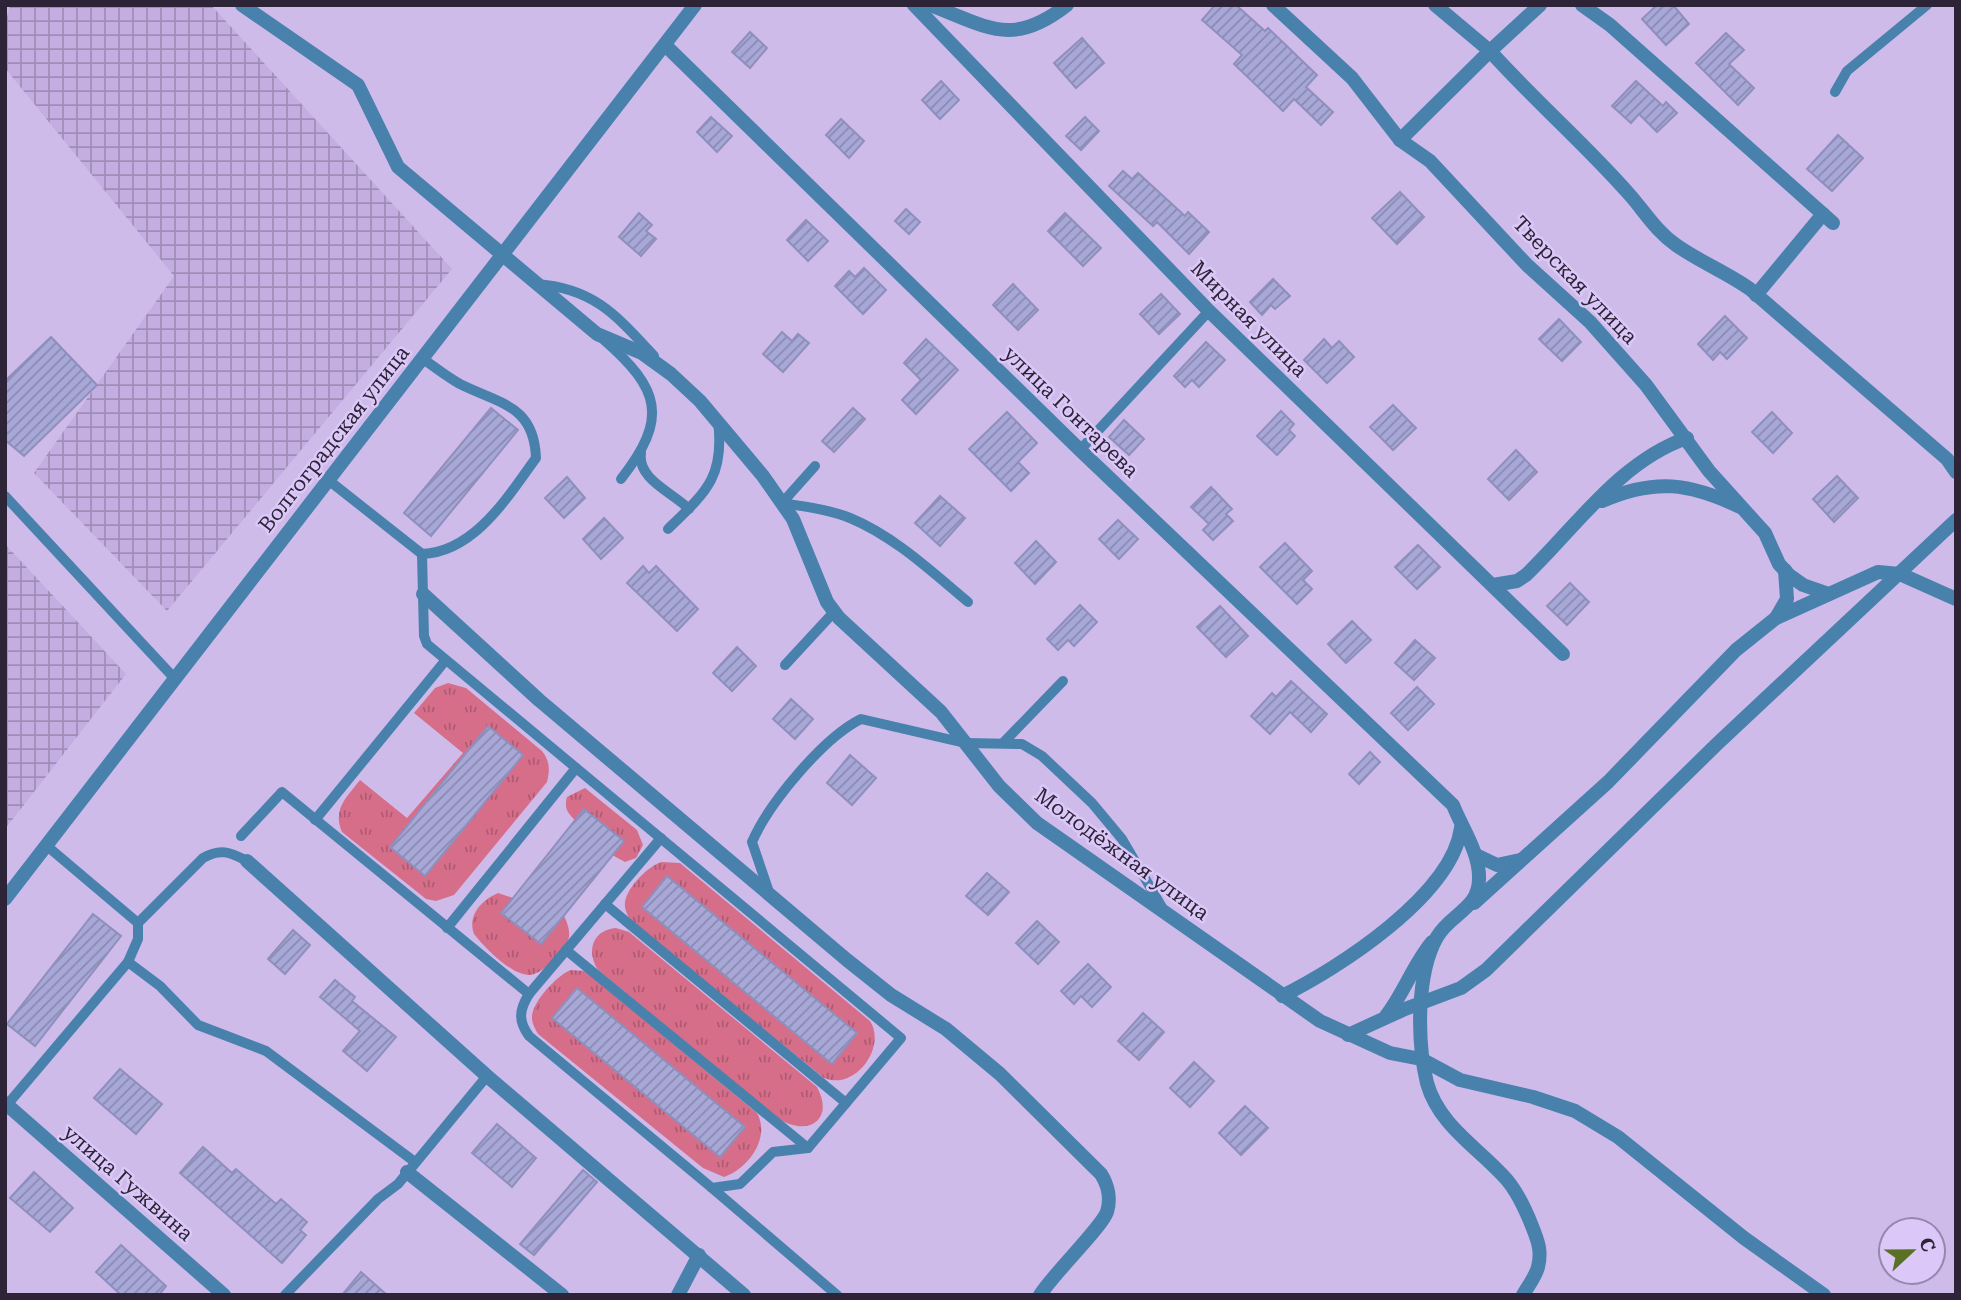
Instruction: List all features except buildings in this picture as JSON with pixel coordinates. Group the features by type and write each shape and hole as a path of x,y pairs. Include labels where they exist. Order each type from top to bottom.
{"street":[{"name":"Молодёжная улица","path":"242,5 358,85 398,167 597,334 642,354 671,374 718,420 793,519 827,602 834,612 941,712 999,786 1037,823 1282,996 1348,1035 1390,1054 1421,1059 1460,1080 1533,1097 1575,1111 1618,1137 1744,1238 1824,1295"},
{"name":"Волгоградская улица","path":"5,899 176,680 327,479 504,256 695,5"},
{"name":"Мирная улица","path":"914,5 1209,311 1563,654"},
{"path":"930,5 1003,32 1028,29 1067,5"},
{"name":"Тверская улица","path":"1273,5 1352,78 1399,140 1430,161 1527,265 1590,322 1646,385 1709,471 1765,533 1779,564 1803,585 1829,594"},
{"path":"1435,5 1490,51 1527,92 1630,194 1658,230 1677,246 1726,272 1756,295 1947,459 1956,472"},
{"path":"1399,140 1540,5"},
{"path":"1582,5 1610,25 1828,218 1756,295"},
{"name":"улица Гонтарева","path":"665,45 1080,450 1453,805 1461,826"},
{"path":"1493,585 1509,584 1526,575 1620,479 1653,455 1687,438"},
{"path":"1591,506 1630,490 1679,485 1696,488 1747,511"},
{"path":"1348,1035 1369,1028 1385,1017 1461,988 1486,970 1717,744 1956,520"},
{"path":"1776,618 1787,599 1785,570"},
{"path":"1385,1017 1401,997 1419,957 1437,936 1617,774 1736,650 1776,618 1878,572 1900,574 1956,599"},
{"path":"423,594 539,700 891,995 946,1029 983,1060 1101,1174 1108,1185 1107,1213 1041,1294"},
{"path":"1461,826 1476,855 1478,892 1468,908"},
{"path":"1282,996 1323,976 1432,888 1459,845 1461,826"},
{"path":"1476,855 1497,865 1526,858"},
{"path":"247,861 487,1076 744,1295"},
{"path":"1437,936 1427,970 1422,1004 1421,1059 1430,1094 1448,1124 1508,1182 1527,1213 1541,1246 1538,1270 1523,1295"},
{"name":"улица Гужвина","path":"6,1104 224,1295"},
{"path":"411,1167 562,1295"},
{"path":"678,1295 699,1255"}],"lane":[{"path":"1835,92 1847,71 1927,5"},
{"path":"536,284 564,286 604,306 671,374"},
{"path":"1080,450 1209,311"},
{"path":"597,334 640,373 648,389 652,407 650,428 640,463 643,472 689,509"},
{"path":"327,479 422,554 445,550 489,521 536,458 535,440 524,417 460,384 423,359"},
{"path":"668,528 708,488 719,465 721,447 718,420"},
{"path":"621,479 642,451"},
{"path":"782,503 815,466"},
{"path":"5,496 176,680"},
{"path":"782,503 852,518 913,556 968,602"},
{"path":"422,554 424,636 427,645 901,1038 808,1148 773,1152 740,1184 712,1188"},
{"path":"785,665 834,612"},
{"path":"315,820 446,661"},
{"path":"1003,743 1063,681"},
{"path":"769,892 752,842 761,821 810,764 848,726 861,719 965,743 1022,744 1042,756 1092,803 1122,839 1166,914"},
{"path":"447,928 576,768"},
{"path":"241,836 282,792 528,994"},
{"path":"661,838 528,994 520,1016 522,1026 529,1036 837,1295"},
{"path":"47,846 138,923"},
{"path":"6,1104 128,962 138,939 138,923 203,858 214,851 226,851 247,861"},
{"path":"605,904 846,1103"},
{"path":"566,950 808,1148"},
{"path":"128,962 160,986 198,1025 266,1051 411,1167"},
{"path":"285,1295 411,1167 487,1076"}],"shaded area":[{"path":"10,5 211,5 452,269 167,611 34,473 174,276 5,68 5,25"},
{"path":"5,544 126,674 5,829"}],"green space":[{"path":"448,683 466,688 542,751 547,758 549,770 547,782 454,895 436,901 426,899 342,832 339,817 342,804 360,780 407,818 463,753 414,713 435,688"},
{"path":"585,788 637,830 643,845 636,858 625,862 612,855 584,809 575,820 570,815 566,807 567,797"},
{"path":"662,862 680,863 870,1021 874,1031 874,1043 871,1054 857,1073 836,1080 824,1078 633,923 626,911 627,896 639,878 651,867"},
{"path":"498,893 513,898 502,913 541,944 564,916 565,918 569,932 567,942 553,960 535,974 523,974 507,966 474,934 472,927 477,909"},
{"path":"616,928 629,932 817,1087 823,1108 816,1122 800,1126 779,1119 598,970 592,956 594,943 601,933"},
{"path":"571,970 585,971 757,1113 761,1132 759,1142 749,1160 724,1177 703,1168 538,1034 532,1020 540,997"}]}
